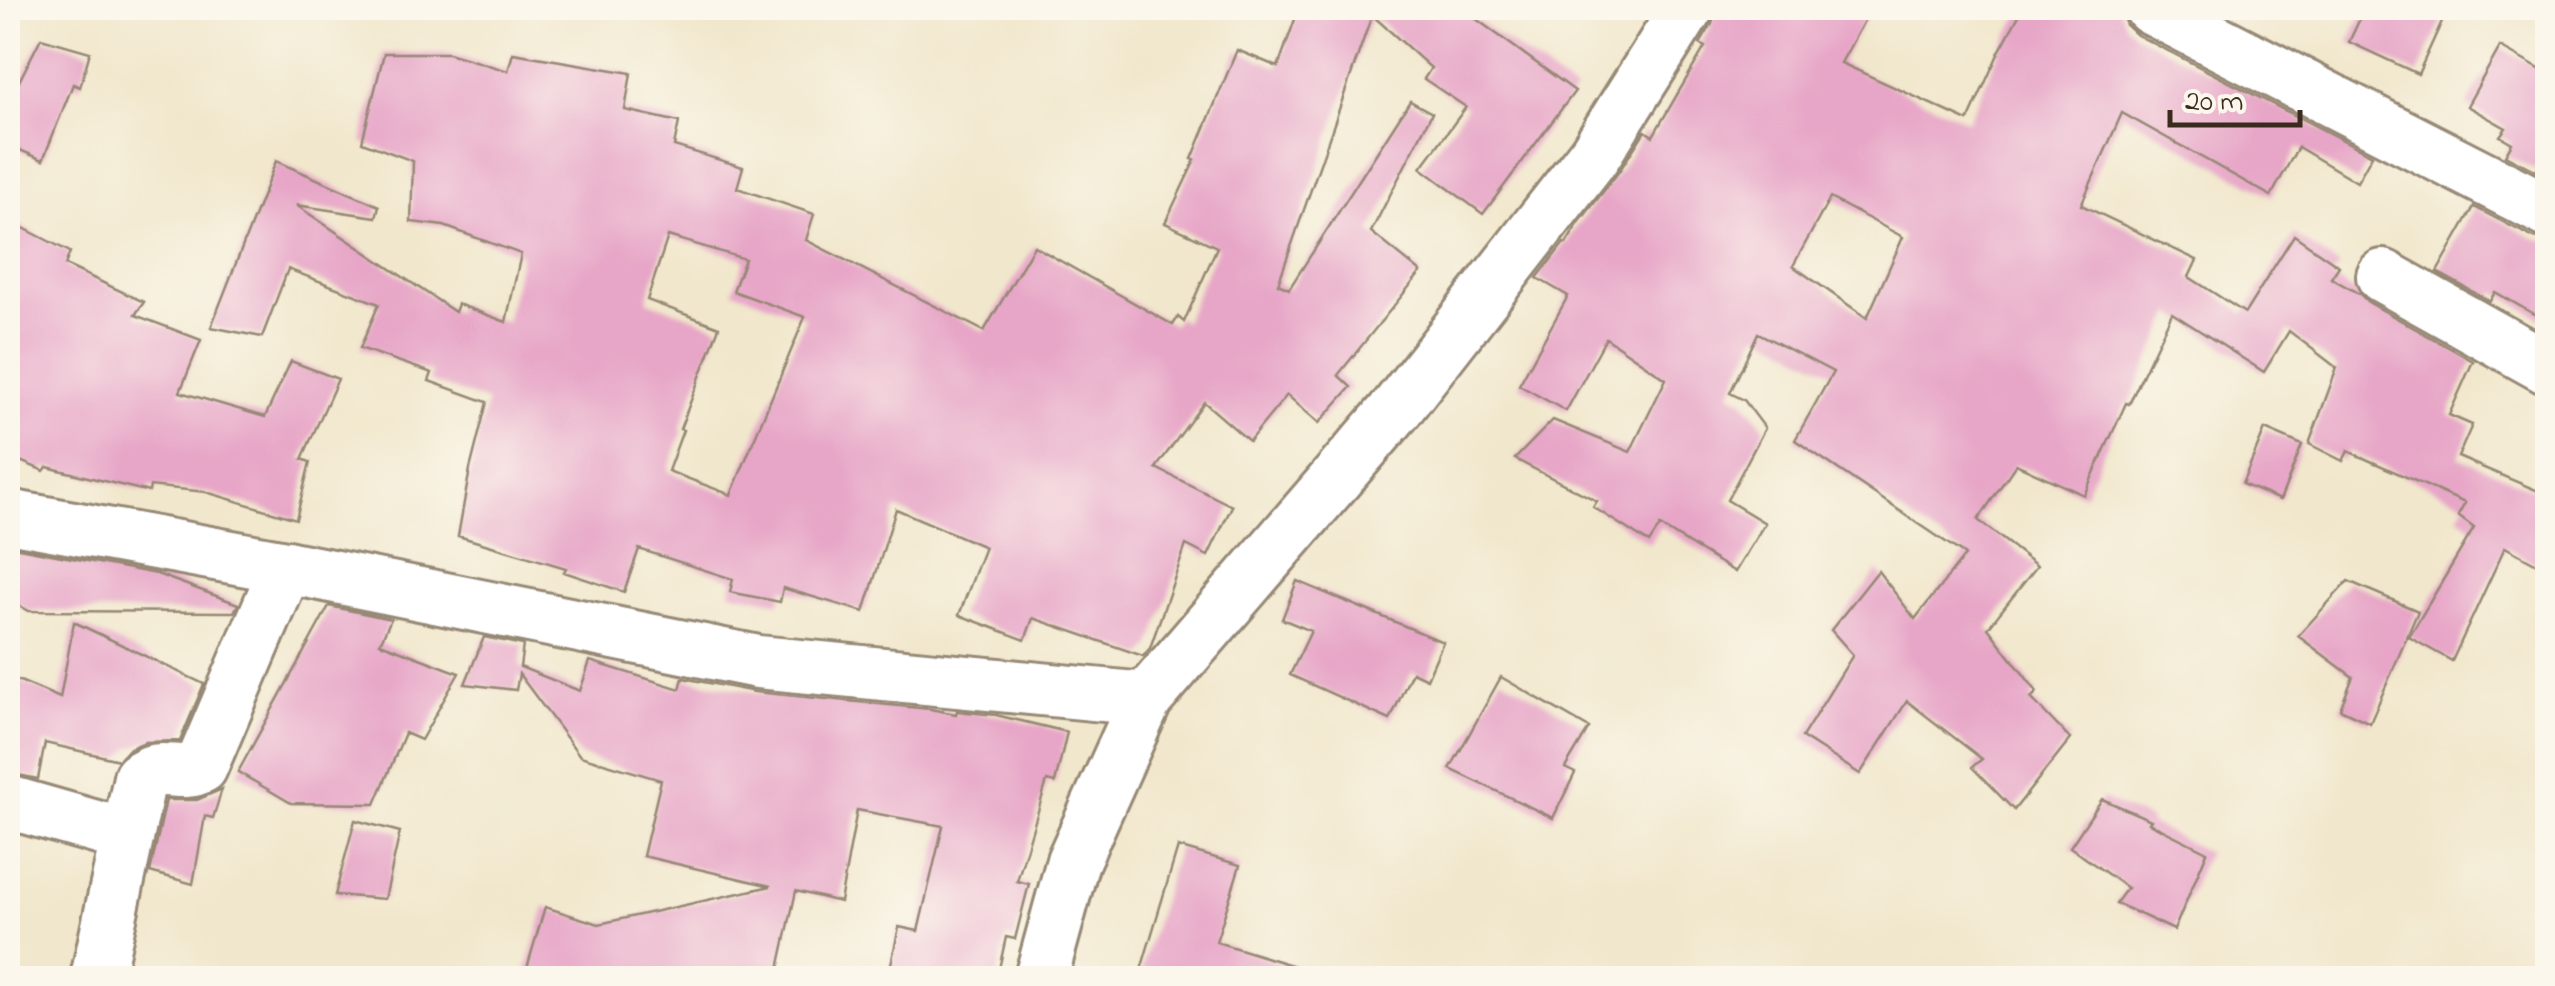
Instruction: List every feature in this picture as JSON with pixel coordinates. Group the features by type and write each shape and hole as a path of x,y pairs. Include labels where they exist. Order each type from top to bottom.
{"street":[{"path":"1041,978 1073,861 1146,699 1397,408 1456,333 1595,154 1687,8"},
{"path":"2151,8 2548,211"},
{"path":"2383,276 2548,368"},
{"path":"8,516 286,567 758,662 1146,699"},
{"path":"97,978 140,778 154,769 192,772 201,767 286,567"},
{"path":"8,802 127,836"}],"building":[{"path":"1299,8 1461,8 1575,91 1483,214 1421,168 1466,107 1424,79 1431,68 1372,15 1278,284 1289,289 1410,101 1432,113 1371,232 1421,272 1338,375 1351,387 1319,423 1287,395 1249,441 1204,402 1156,468 1232,506 1208,556 1186,545 1150,648 1143,656 1033,618 1025,640 959,615 985,547 896,509 864,612 783,588 780,602 730,592 733,579 639,549 624,592 564,572 566,568 458,536 487,402 429,381 432,373 360,348 379,304 288,269 262,337 211,327 276,161 379,206 376,217 296,205 455,312 458,304 506,322 521,254 444,226 411,222 413,161 362,142 384,53 448,53 508,71 513,53 631,73 625,110 679,122 674,146 743,167 737,188 814,214 806,240 984,331 1034,246 1173,325 1178,317 1184,322 1217,247 1165,223 1195,160 1192,159 1237,50 1278,67","holes":["668,236 745,259 733,291 805,317 731,495 668,471 719,327 647,300"]},
{"path":"1717,8 1871,8 1841,63 1968,121 2023,8 2119,8 2126,25 2137,35 2372,155 2357,182 2298,147 2271,196 2122,113 2081,205 2197,260 2189,277 2245,313 2294,235 2339,266 2331,278 2473,361 2449,415 2472,425 2458,457 2548,495 2548,570 2505,547 2452,661 2409,637 2474,528 2458,516 2465,503 2348,451 2343,461 2309,444 2337,368 2289,331 2264,372 2172,313 2084,495 2016,464 1978,520 2037,566 1988,628 2037,692 2031,698 2070,739 2014,810 1972,767 1982,759 1907,701 1860,774 1802,737 1853,655 1831,630 1878,571 1915,619 1965,555 1795,440 1833,372 1758,333 1730,393 1744,400 1765,428 1727,500 1765,523 1735,572 1660,526 1649,543 1593,507 1597,501 1515,459 1553,420 1630,452 1666,379 1606,338 1566,411 1519,385 1568,296 1537,278 1566,244 1645,131 1653,136 1705,47 1700,44","holes":["1830,198 1903,237 1867,318 1793,266"]},
{"path":"2365,8 2448,8 2418,74 2349,42"},
{"path":"41,38 90,52 80,87 73,84 43,160 8,145 8,103"},
{"path":"2500,47 2548,74 2548,177 2505,155 2512,143 2500,136 2506,128 2467,106"},
{"path":"2474,207 2534,238 2548,241 2548,322 2495,292 2490,301 2437,272"},
{"path":"8,220 70,252 65,265 144,302 135,315 201,340 180,392 265,417 291,361 338,379 302,459 310,462 296,519 206,492 150,486 149,492 47,467 44,471 8,456"},
{"path":"2265,429 2302,445 2280,500 2242,484"},
{"path":"8,546 157,574 238,604 234,612 29,611 8,599"},
{"path":"1297,581 1443,642 1427,679 1412,672 1390,720 1290,675 1311,631 1282,619"},
{"path":"2348,581 2418,611 2370,723 2340,709 2353,677 2298,636"},
{"path":"329,606 391,619 380,643 459,673 421,740 405,733 375,804 291,803 238,772"},
{"path":"74,622 204,684 180,741 145,742 130,748 119,760 45,743 38,779 8,773 8,676 60,698"},
{"path":"484,637 523,645 520,667 580,691 590,661 680,689 683,678 755,692 996,715 1067,732 1055,783 1047,781 1017,881 1029,884 1015,939 1006,937 997,978 888,978 899,927 918,931 943,826 857,810 840,902 796,891 777,978 524,978 545,907 599,924 771,886 643,856 661,780 580,756 519,674 516,690 465,684"},
{"path":"1501,677 1589,728 1565,768 1575,773 1553,818 1450,769"},
{"path":"222,789 213,818 205,816 193,884 150,872 166,800 197,800"},
{"path":"2102,799 2151,820 2149,823 2207,852 2174,930 2116,903 2127,888 2070,847"},
{"path":"355,820 400,832 385,899 335,895"},
{"path":"1178,847 1240,865 1216,942 1308,970 1307,978 1168,978 1141,970"}]}
